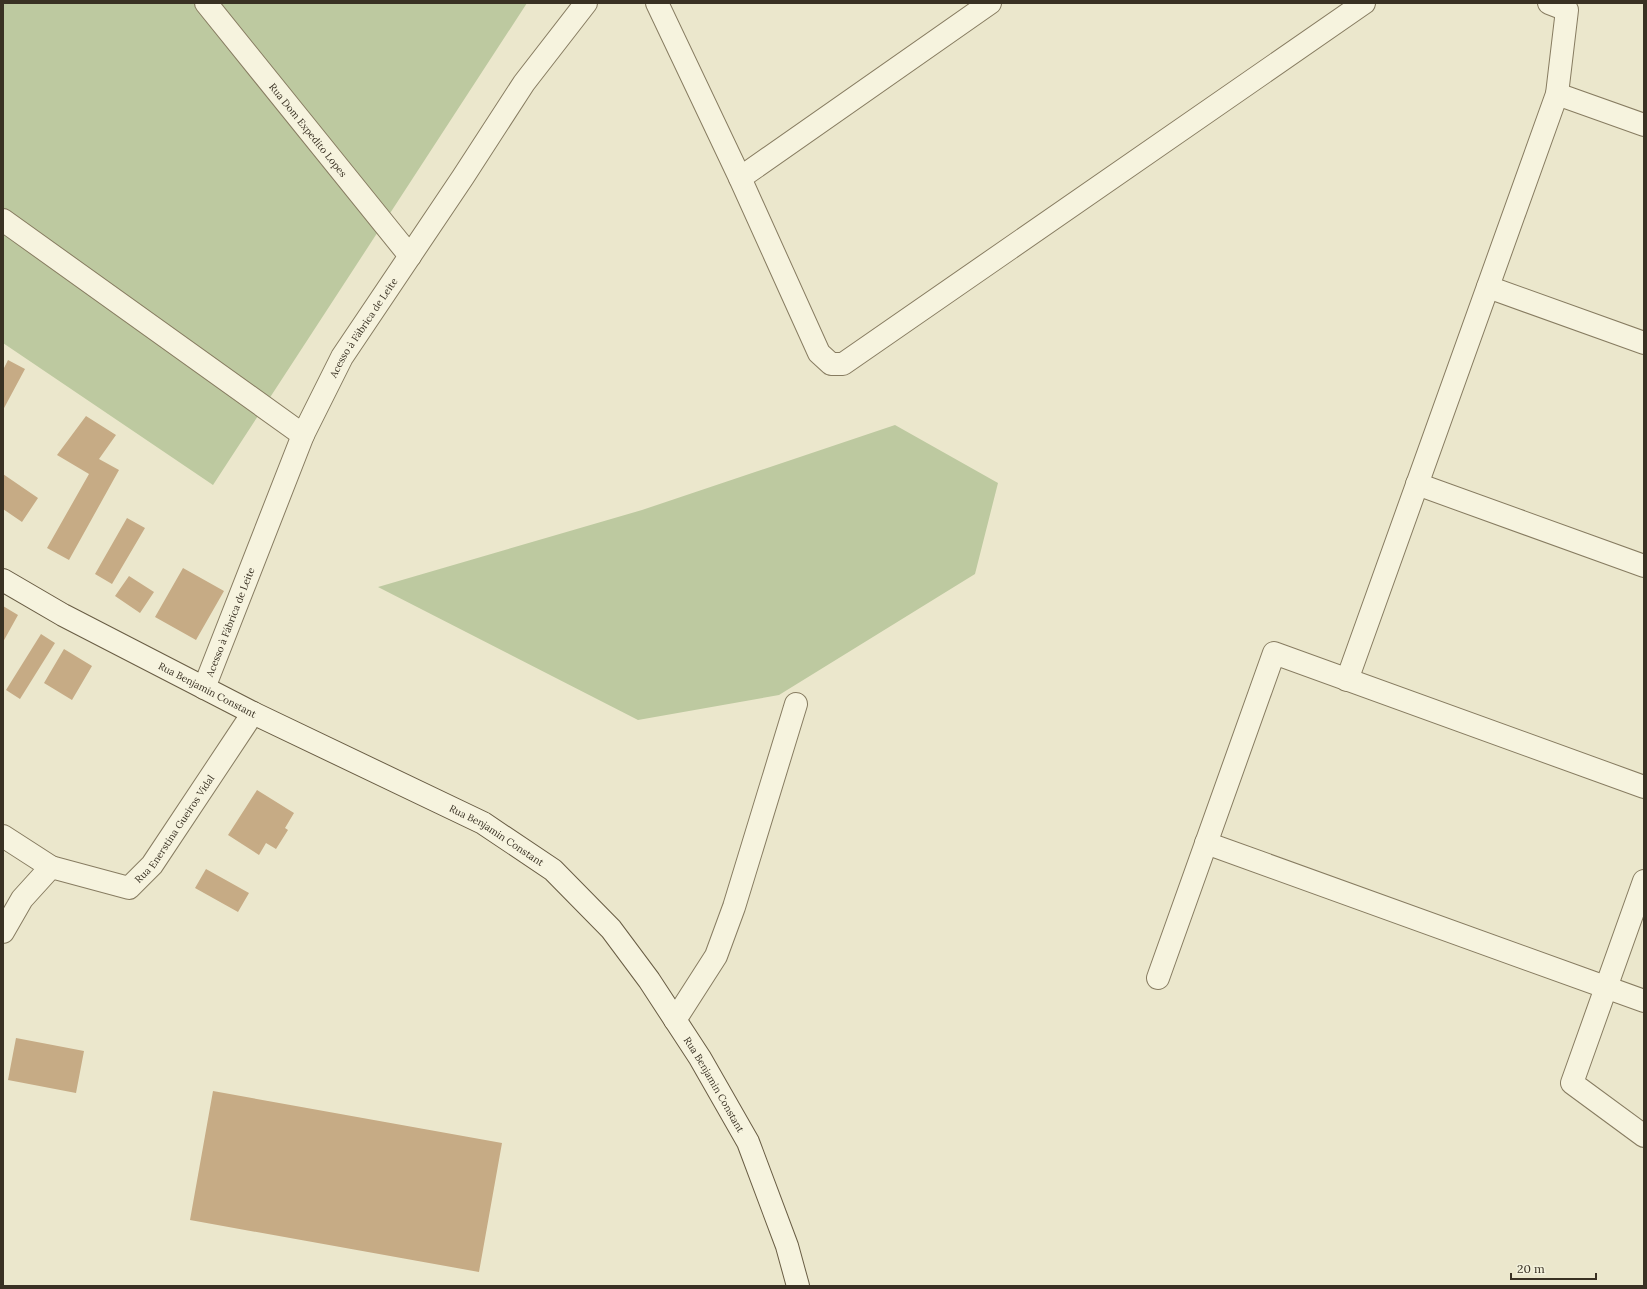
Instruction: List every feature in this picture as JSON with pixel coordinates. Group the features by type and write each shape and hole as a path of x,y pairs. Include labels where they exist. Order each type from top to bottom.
{"street":[{"name":"Rua Dom Expedito Lopes","path":"206,3 410,256"},
{"name":"Acesso à Fábrica de Leite","path":"204,688 303,435 342,357 524,83 586,3"},
{"path":"657,3 740,178 819,353 831,364 843,364 1364,3"},
{"path":"740,178 990,3"},
{"path":"1347,680 1557,94 1567,10 1549,3"},
{"path":"1557,94 1644,125"},
{"path":"3,220 303,435"},
{"path":"1488,287 1644,343"},
{"path":"1417,484 1644,566"},
{"name":"Rua Benjamin Constant","path":"3,580 63,615 252,713 483,823 553,870 611,929 649,980 700,1058 748,1142 787,1246 798,1286"},
{"path":"1158,978 1274,653 1644,787"},
{"path":"675,1020 716,956 734,907 796,704"},
{"name":"Rua Enerstina Gueiros Vidal","path":"51,867 129,888 152,865 252,713"},
{"path":"3,836 51,867 22,899 3,932"},
{"path":"1206,843 1644,1001"},
{"path":"1644,881 1572,1083 1644,1136"}],"green space":[{"path":"3,3 527,3 213,485 3,343"},
{"path":"895,425 998,483 975,574 779,695 638,720 378,587 642,510"}],"building":[{"path":"8,360 25,369 3,410 3,370"},
{"path":"86,416 116,435 99,459 119,470 69,560 47,548 89,474 57,455"},
{"path":"3,474 38,498 22,522 3,509"},
{"path":"127,518 145,528 112,584 95,574"},
{"path":"183,568 224,591 196,640 155,617"},
{"path":"129,576 154,592 140,613 115,596"},
{"path":"3,606 18,615 3,642"},
{"path":"41,634 55,643 20,699 6,690"},
{"path":"64,649 92,666 72,700 44,683"},
{"path":"257,790 294,813 285,828 288,830 276,849 266,843 259,855 228,835"},
{"path":"206,869 249,893 238,912 195,888"},
{"path":"16,1038 84,1051 76,1093 8,1080"},
{"path":"213,1091 502,1143 479,1272 190,1220"}]}
